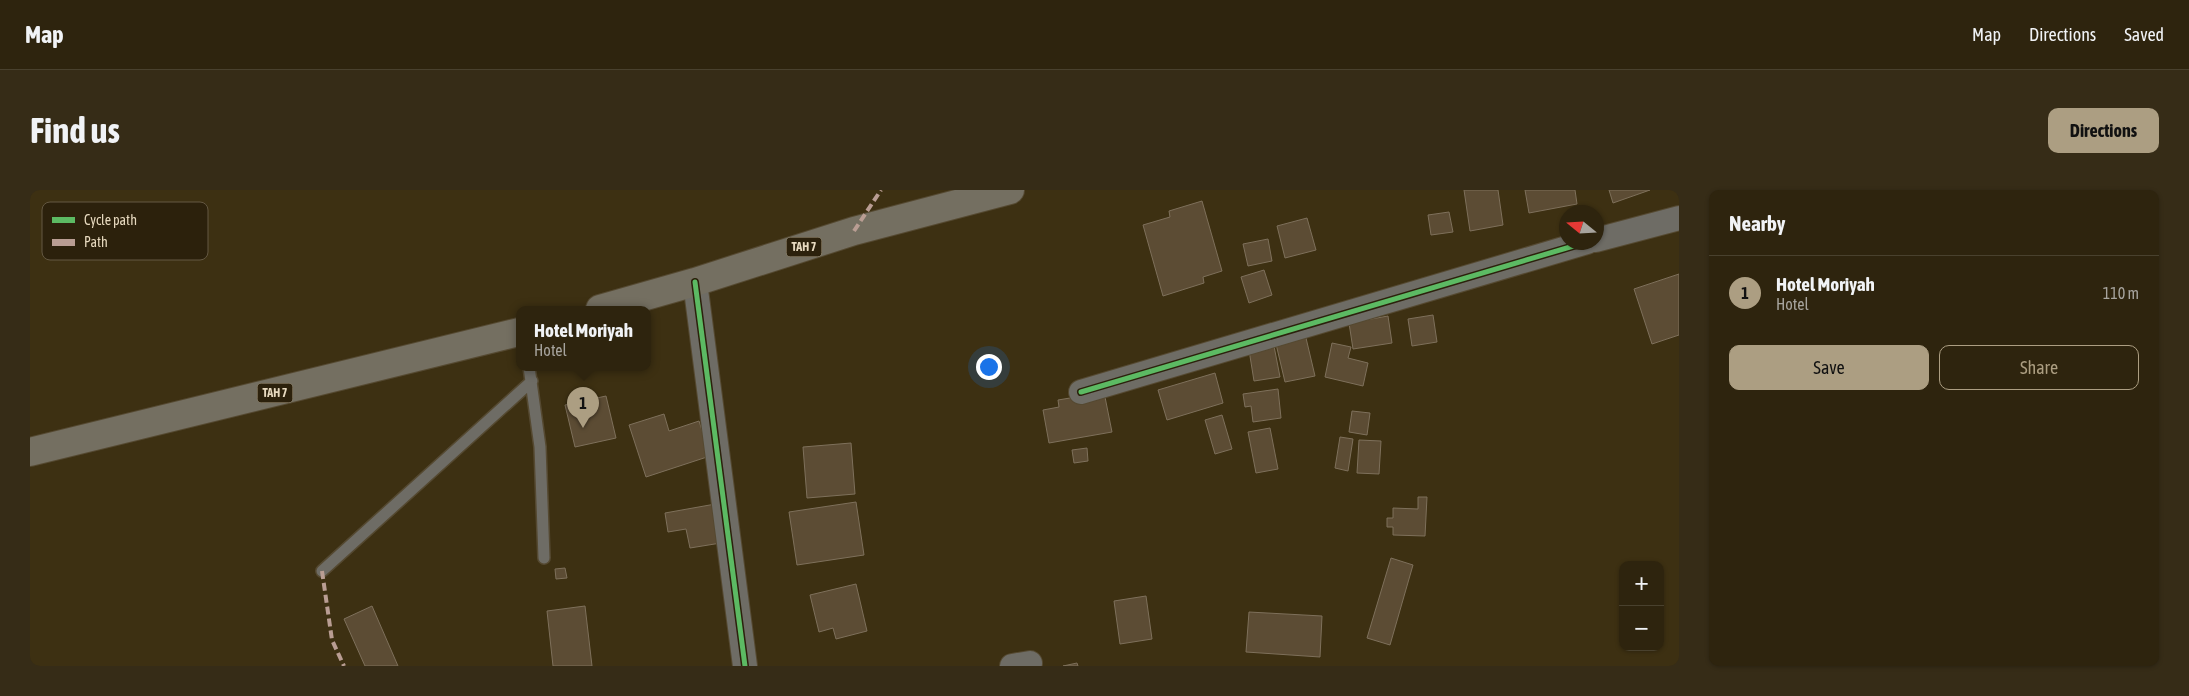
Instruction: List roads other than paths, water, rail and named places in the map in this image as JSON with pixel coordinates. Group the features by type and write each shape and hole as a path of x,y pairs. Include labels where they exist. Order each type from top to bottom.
{"highway":[{"name":"TAH 7","path":"611,306 695,282 854,231 1010,190"},
{"name":"TAH 7","path":"30,452 516,333"}],"street":[{"path":"1604,238 1679,218"},
{"path":"1081,392 1560,250"},
{"path":"695,282 745,666"}],"lane":[{"path":"530,371 540,447 544,558"},
{"path":"322,571 532,381"}],"place":[{"name":"Hotel Moriyah","path":"583,428"}]}
